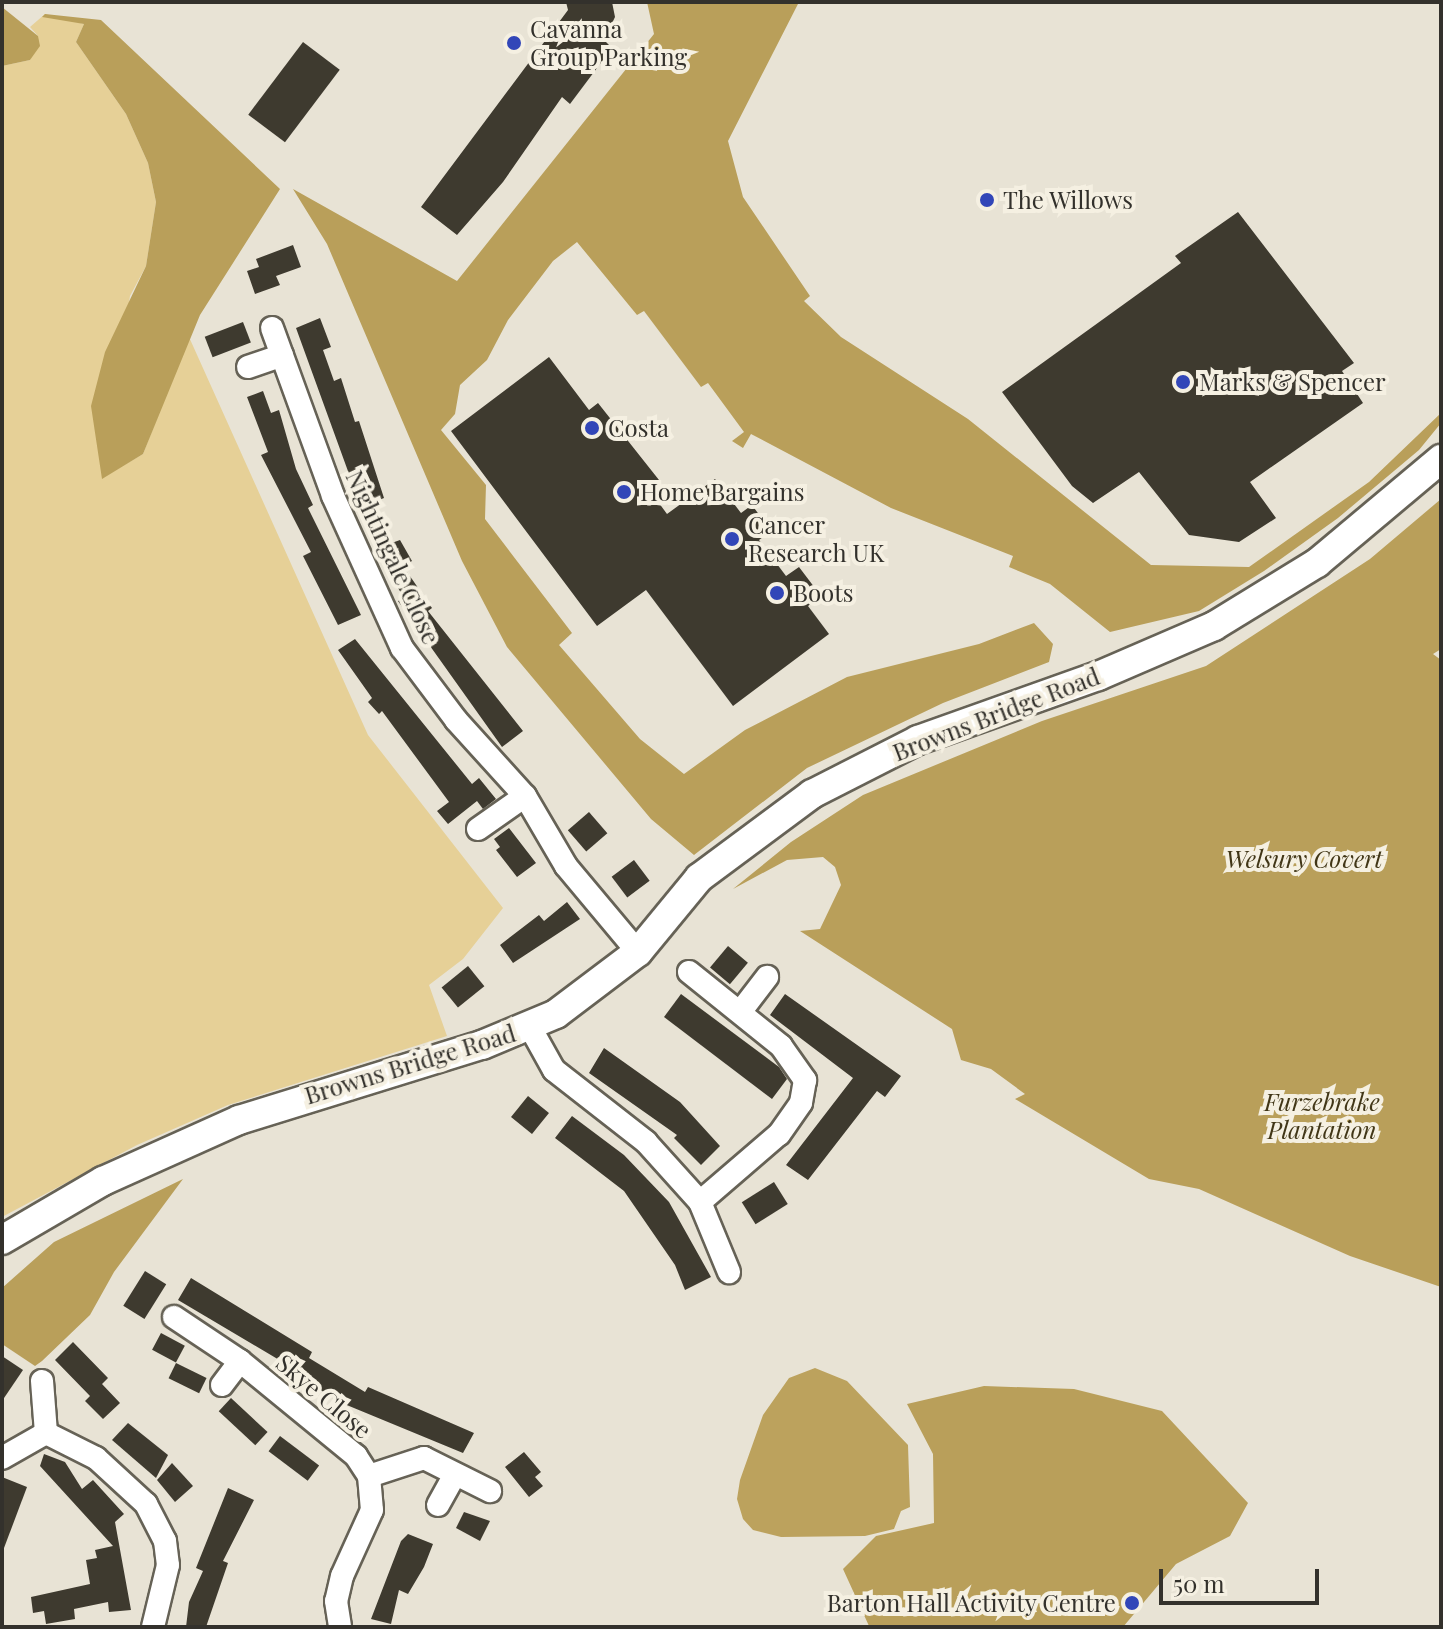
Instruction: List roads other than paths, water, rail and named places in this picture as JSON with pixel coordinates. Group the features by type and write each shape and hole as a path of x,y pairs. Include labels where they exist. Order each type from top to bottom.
{"street":[{"name":"Nightingale Close","path":"272,328 333,496 402,648 456,720 525,796 566,866 638,952"},
{"path":"248,367 282,355"},
{"name":"Browns Bridge Road","path":"2,1240 103,1181 239,1120 530,1027 594,989 638,952 699,878 812,794 918,740 1098,676 1214,626 1317,563 1441,459"},
{"path":"478,829 525,796"},
{"path":"689,972 741,1011 797,1062 805,1080 801,1103 753,1160 700,1202"},
{"path":"741,1011 767,977"},
{"path":"530,1027 554,1070 646,1142 700,1202 729,1272"},
{"name":"Skye Close","path":"174,1317 240,1361 356,1456 369,1476 372,1510 342,1576 336,1601 340,1627"},
{"name":"Skye Close","path":"222,1385 240,1361"},
{"path":"42,1381 46,1433"},
{"path":"2,1458 46,1433"},
{"path":"46,1433 96,1458 146,1504 165,1541 168,1565 153,1627"},
{"name":"Skye Close","path":"369,1476 424,1458 490,1491"},
{"path":"438,1505 455,1474"}],"place":[{"name":"Cavanna Group Parking","path":"514,43"},
{"name":"The Willows","path":"987,200"},
{"name":"Marks & Spencer","path":"1183,382"},
{"name":"Costa","path":"592,428"},
{"name":"Home Bargains","path":"624,492"},
{"name":"Cancer Research UK","path":"732,539"},
{"name":"Boots","path":"777,593"},
{"name":"Barton Hall Activity Centre","path":"1132,1603"}],"park label":[{"name":"Welsury Covert","path":"1304,859"},
{"name":"Furzebrake Plantation","path":"1322,1116"}]}
